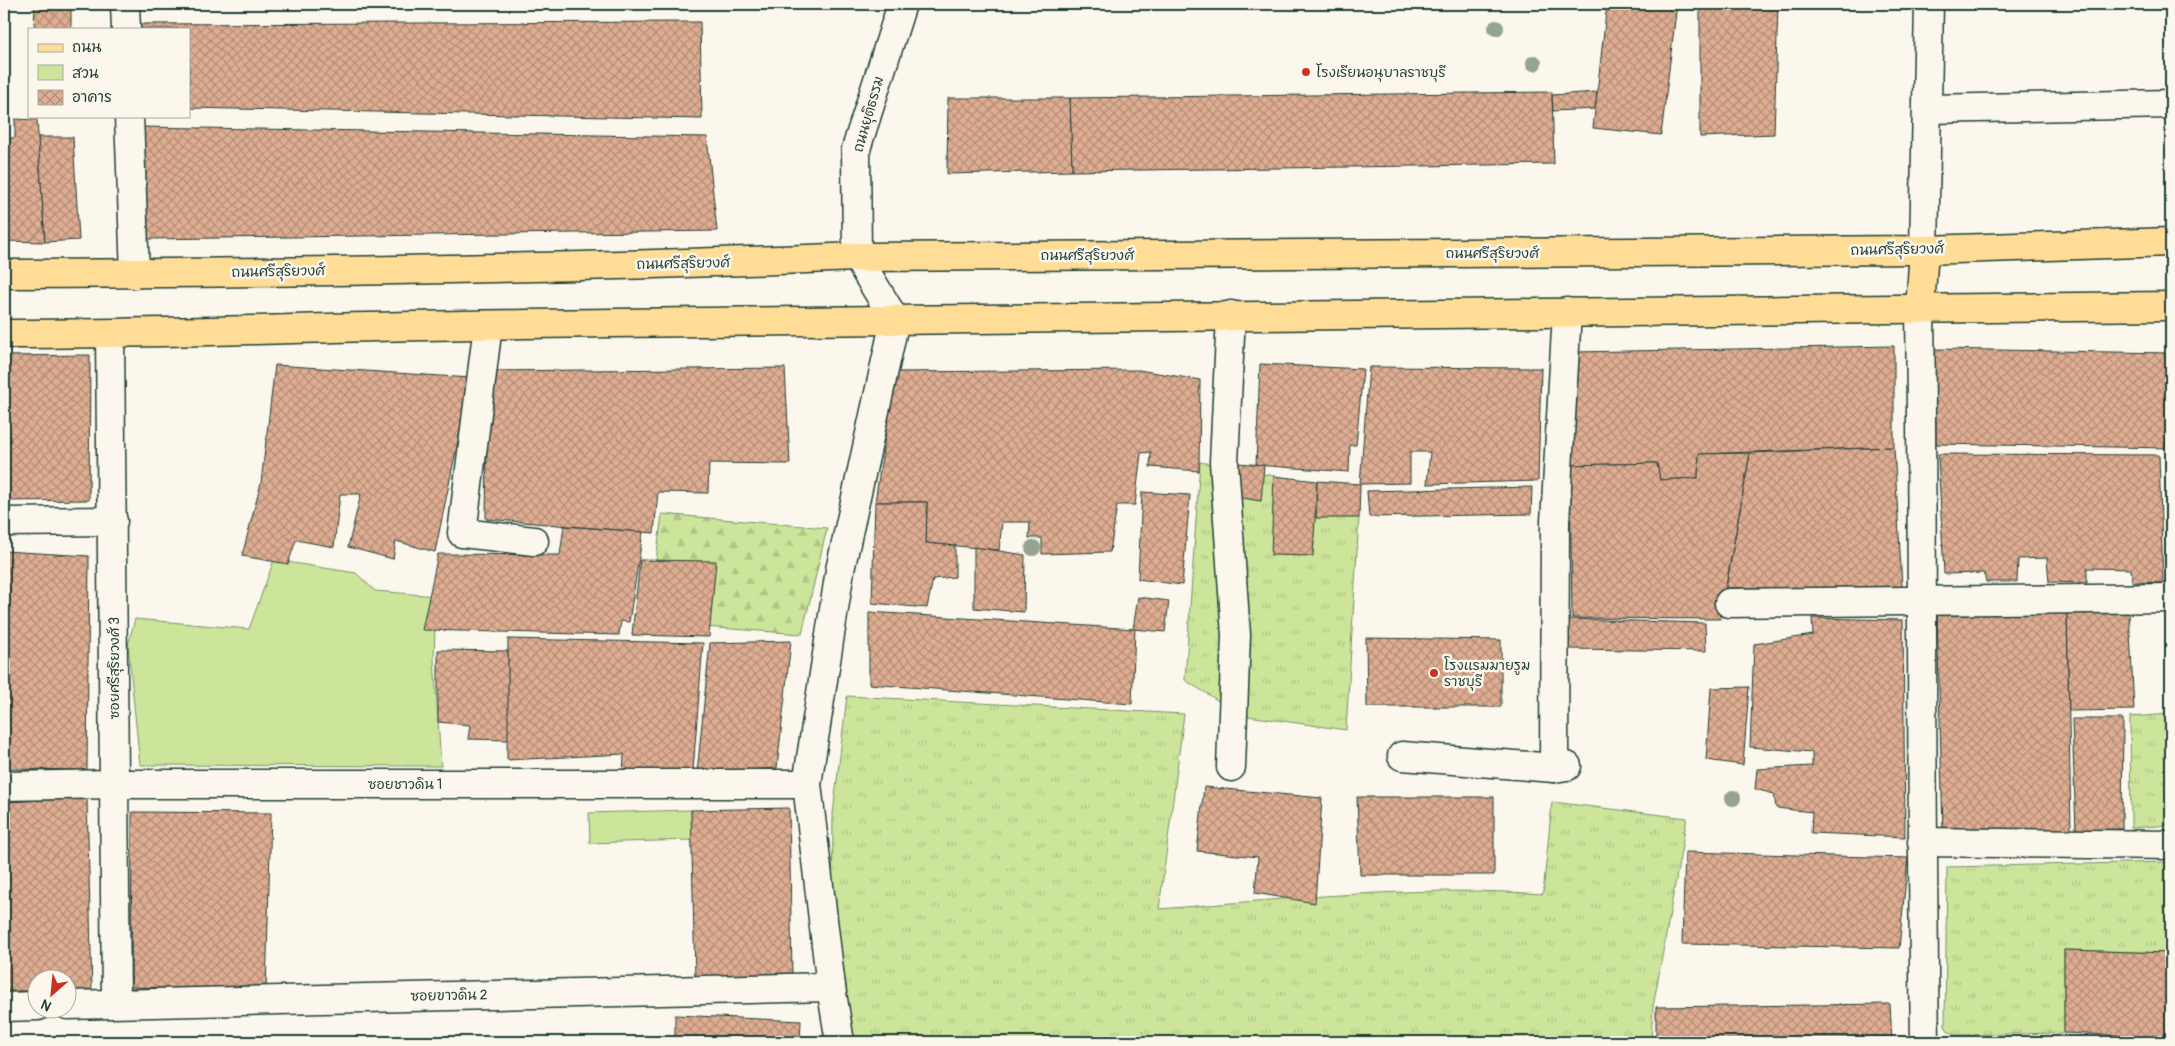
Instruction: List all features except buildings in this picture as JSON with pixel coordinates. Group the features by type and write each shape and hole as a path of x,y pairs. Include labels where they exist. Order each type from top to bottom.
{"main road":[{"name":"ถนนศรีสุริยวงศ์","path":"4,274 135,274 716,262 857,257 1924,250 2171,242"},
{"path":"1920,308 1924,250"},
{"path":"4,334 110,334 488,325 1232,315 2171,306"}],"street":[{"path":"125,4 126,28"},
{"name":"ถนนยุติธรรม","path":"857,257 856,150 902,4"},
{"path":"1924,250 1929,4"},
{"path":"1928,109 2171,104"},
{"path":"130,118 135,274"},
{"path":"840,1042 831,987 807,784 840,570 895,320 857,257"},
{"path":"1920,308 1924,600 1922,842 1925,1042"},
{"path":"1402,756 1560,767 1550,540 1567,312"},
{"path":"1231,768 1236,634 1224,462 1232,315"},
{"path":"488,325 462,533 534,541"},
{"name":"ซอยศรีสุริยวงศ์ 3","path":"110,334 116,1003"},
{"path":"4,522 113,520"},
{"path":"1729,603 2171,598"},
{"name":"ซอยชาวดิน 1","path":"4,786 115,784 807,784"},
{"path":"1922,842 2171,845"},
{"name":"ซอยขาวดิน 2","path":"78,1005 831,987"},
{"path":"4,1007 28,1006"}],"green space":[{"path":"1200,462 1274,476 1359,518 1346,730 1241,715 1185,680"},
{"path":"662,514 827,528 802,634 648,623"},
{"path":"274,560 356,573 375,591 436,596 434,659 441,766 140,765 128,645 135,619 249,629"},
{"path":"847,696 1184,714 1159,909 1303,897 1399,892 1447,891 1543,894 1552,802 1687,818 1653,1007 1651,1042 831,1042 833,814"},
{"path":"2171,714 2171,825 2131,828 2130,717"},
{"path":"691,810 692,840 590,843 589,813"},
{"path":"2171,862 2171,953 2064,950 2064,1033 1956,1035 1949,1032 1945,1026 1947,867"}],"place":[{"name":"โรงเรียนอนุบาลราชบุรี","path":"1306,72"},
{"name":"โรงแรมมายรูม ราชบุรี","path":"1434,673"}]}
